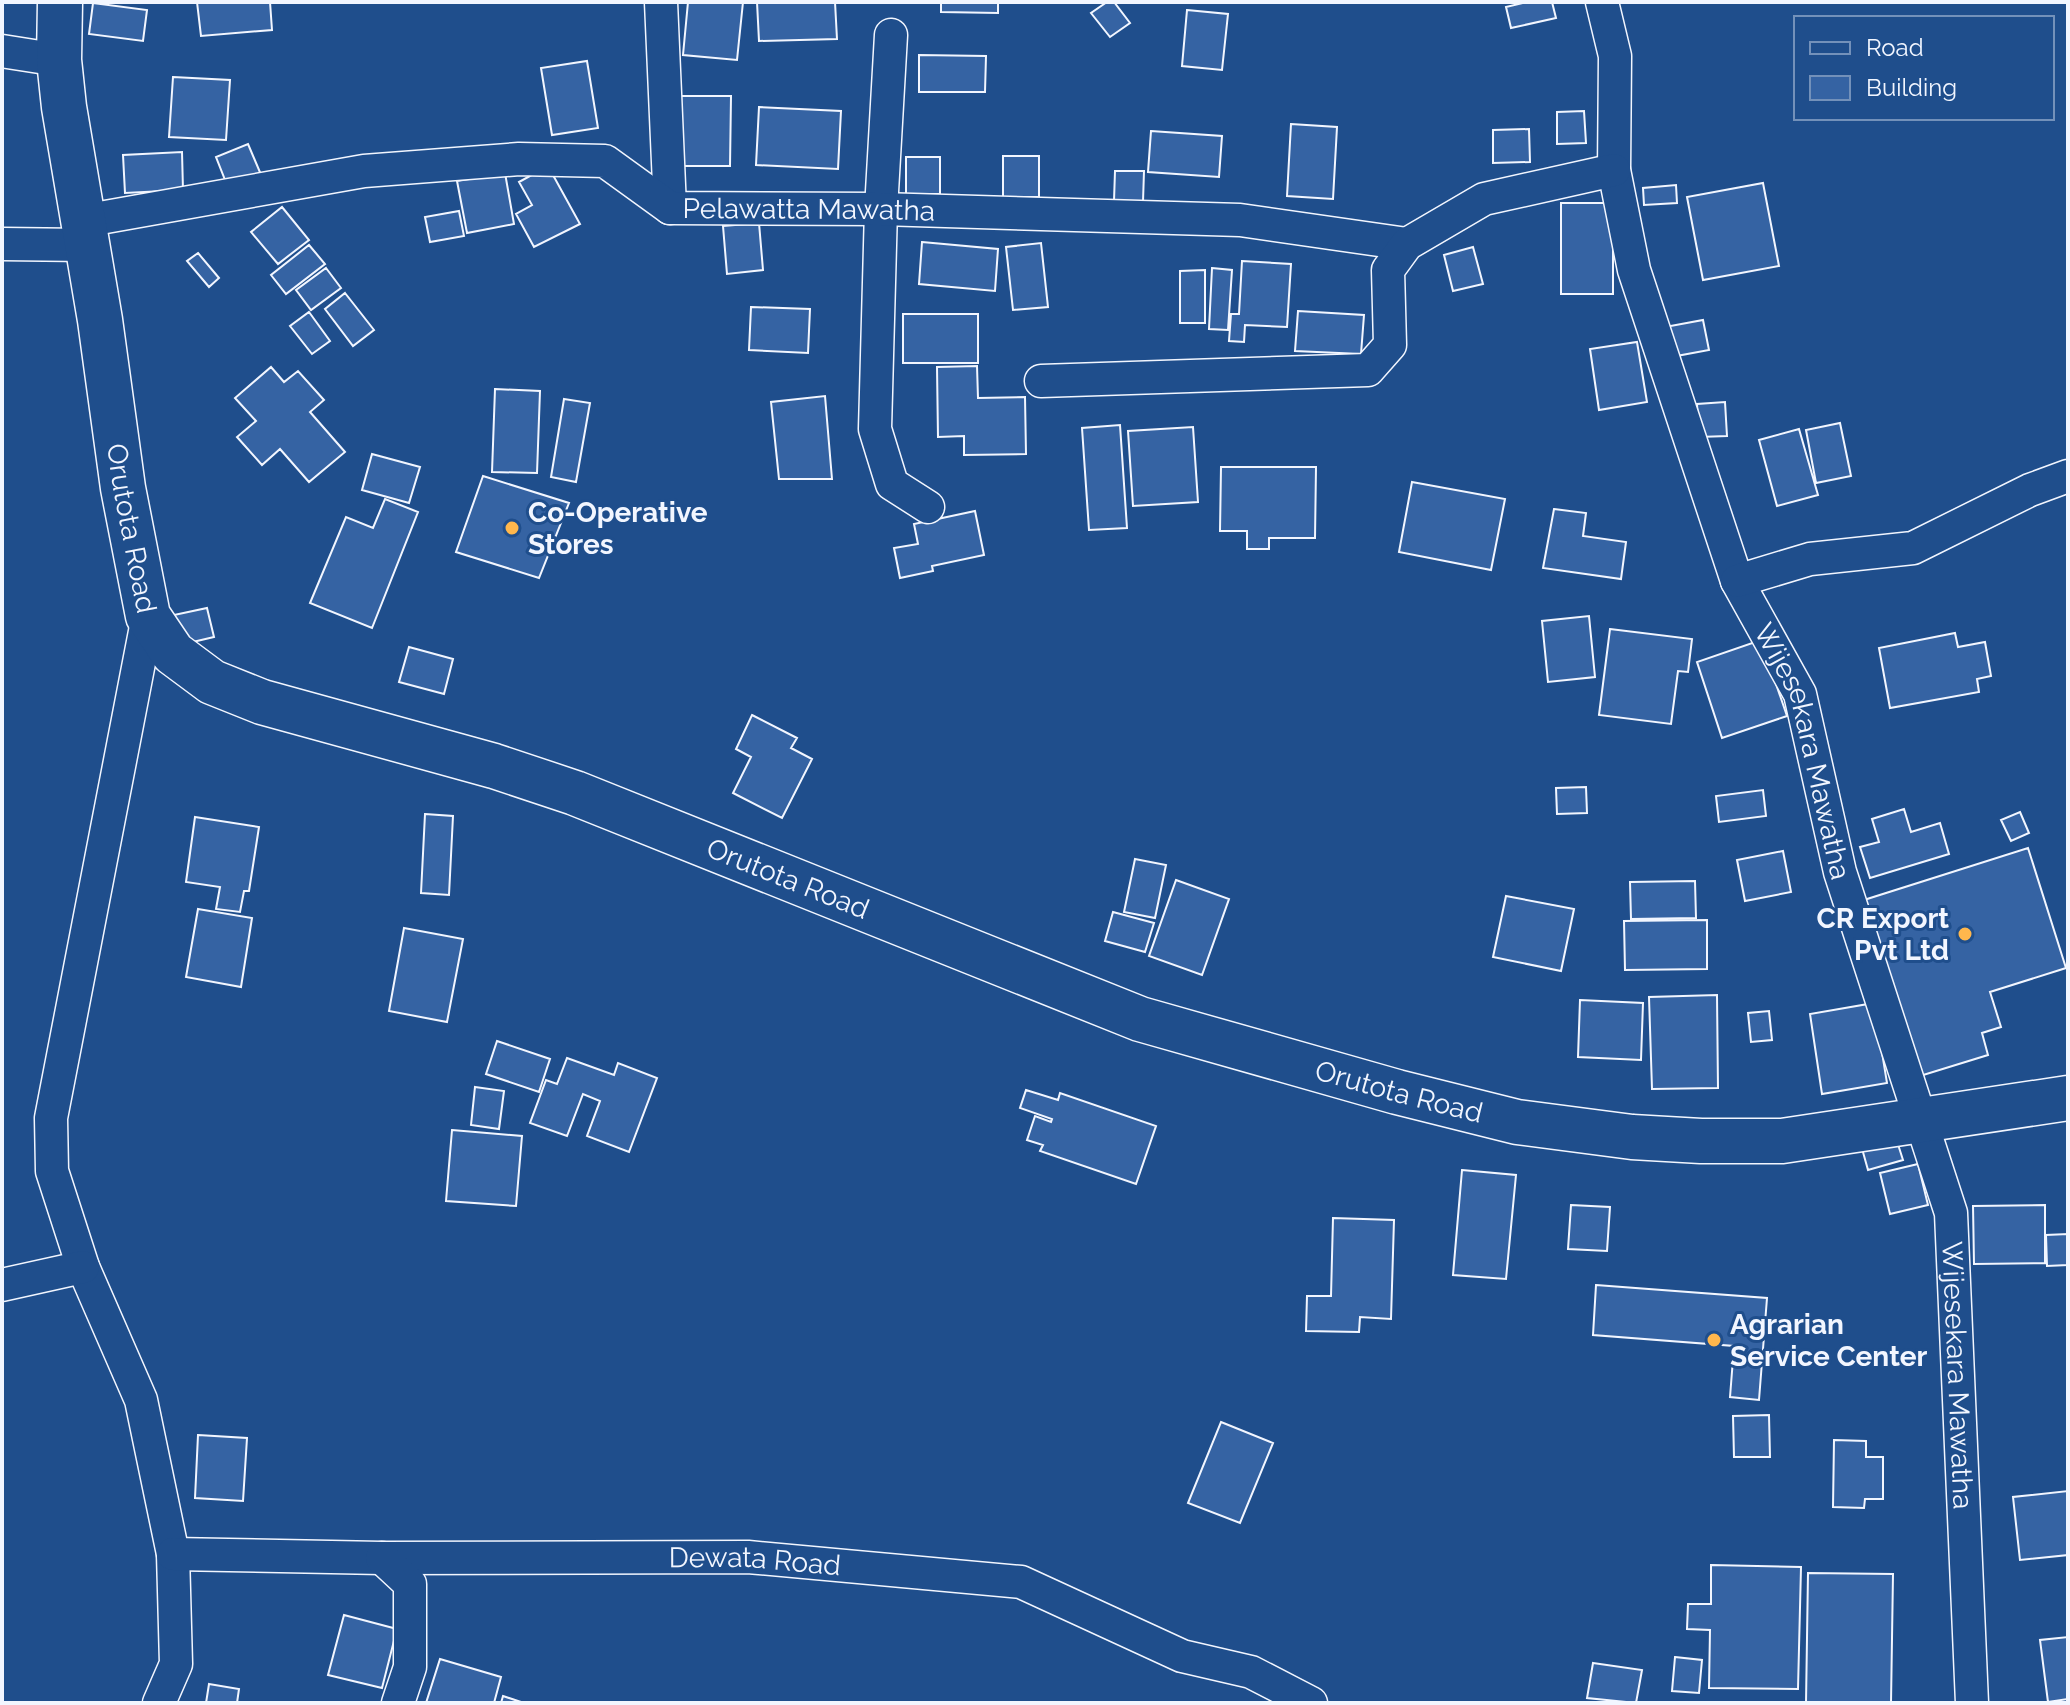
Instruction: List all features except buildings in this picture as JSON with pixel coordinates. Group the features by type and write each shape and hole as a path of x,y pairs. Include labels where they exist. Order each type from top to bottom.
{"main road":[{"name":"Orutota Road","path":"60,2 59,60 64,107 123,488 148,616 173,653 212,682 262,702 494,766 575,793 1140,1019 1306,1067 1517,1122 1632,1137 1782,1141 2068,1098"}],"street":[{"path":"661,2 670,208"},
{"name":"Wijesekara Mawatha","path":"1602,2 1615,56 1614,170 1634,270 1737,581 1800,694 1840,872 1951,1213 1972,1703"},
{"path":"891,35 881,209 875,429 892,484 928,507"},
{"path":"2,51 59,60"},
{"name":"Pelawatta Mawatha","path":"2,244 85,233 364,171 519,159 605,161 670,208 881,209 1240,220 1407,244"},
{"path":"1041,381 1368,370 1390,345 1388,270 1407,244 1484,199 1614,170"},
{"path":"1737,581 1810,559 1913,548 2030,490 2068,476"},
{"path":"148,616 51,1118 52,1171 83,1267 141,1400 173,1554 176,1664 159,1703"},
{"path":"2,1285 83,1267"},
{"name":"Dewata Road","path":"173,1554 382,1558 748,1557 1021,1582 1182,1656 1251,1672 1311,1703"},
{"path":"382,1558 410,1584 410,1667 398,1703"}],"place":[{"name":"Co-Operative Stores","path":"512,528"},
{"name":"CR Export Pvt Ltd","path":"1965,934"},
{"name":"Agrarian Service Center","path":"1714,1340"}]}
